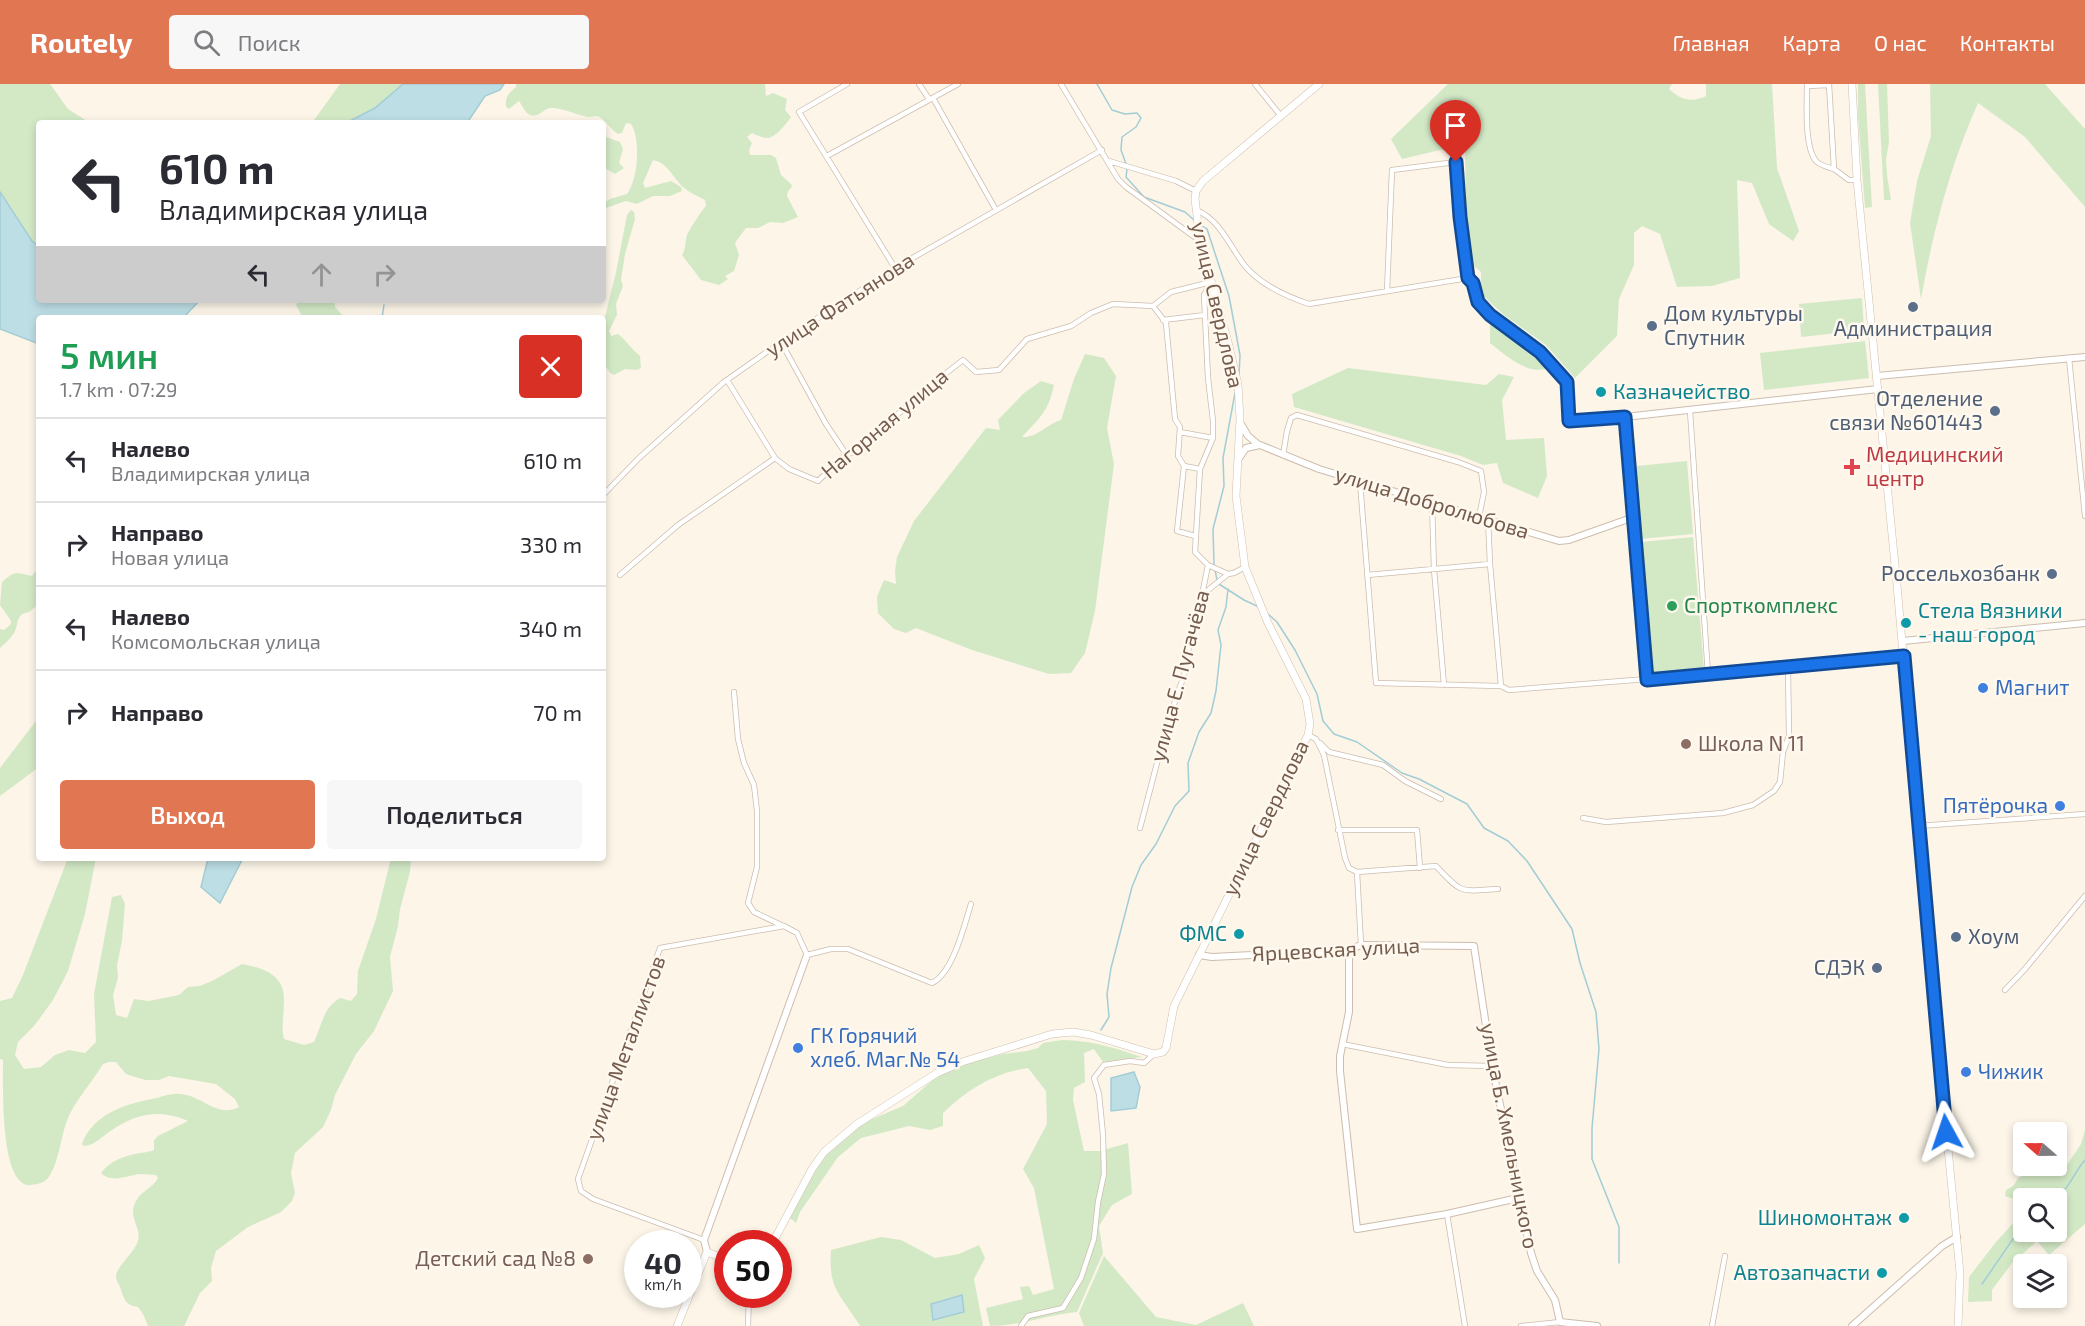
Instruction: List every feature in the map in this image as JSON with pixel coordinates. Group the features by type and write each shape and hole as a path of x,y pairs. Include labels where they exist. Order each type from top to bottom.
{"main road":[{"path":"1196,191 1203,181 1318,84"},
{"path":"1852,84 1857,180 1903,641 1957,1237 1960,1273 1958,1326"},
{"name":"улица Свердлова","path":"1154,1054 1166,1048 1174,1006 1308,735 1310,711 1268,623 1245,567 1236,496 1240,419 1238,385 1200,241 1196,191"},
{"path":"780,1230 824,1152 857,1124 937,1073 962,1062 1052,1034 1073,1032 1091,1035 1154,1054"},
{"path":"677,1326 707,1252 714,1255"}],"street":[{"path":"847,84 800,112 895,268"},
{"path":"919,84 931,98 996,210"},
{"path":"826,156 958,84"},
{"path":"1062,84 1118,179 1200,241"},
{"path":"1255,84 1281,116"},
{"path":"1834,169 1829,84 1807,85 1807,133 1814,159 1849,180 1857,180"},
{"name":"улица Фатьянова","path":"606,492 639,458 727,380 781,342 895,268 1102,150"},
{"path":"1109,161 1176,181 1196,191"},
{"path":"1387,291 1392,170 1456,162 1468,278 1473,283 1478,302 1490,315 1540,352 1567,382 1569,421 1690,411 1878,389"},
{"path":"1196,210 1211,218 1246,267 1256,277 1288,297 1309,304 1468,278"},
{"path":"1195,536 1177,531 1184,466 1178,456 1180,427 1175,419 1166,322 1153,306 1172,292 1211,282"},
{"name":"улица Е. Пугачёва","path":"1140,828 1167,725 1184,675 1191,634 1208,565 1195,552 1195,536 1200,469 1213,438 1204,295 1211,282"},
{"name":"Нагорная улица","path":"775,458 789,469 818,481 846,454 858,452 917,396 963,360 976,372 999,370 1027,339 1071,326 1091,313 1113,304 1153,306"},
{"path":"1163,320 1205,315"},
{"path":"781,342 826,424 846,454"},
{"path":"1877,376 2085,357"},
{"path":"2069,358 2085,516"},
{"path":"620,575 678,525 775,458 727,380"},
{"path":"1690,411 1708,674"},
{"path":"1283,455 1291,418 1297,415 1458,462 1481,471 1484,492 1479,517"},
{"path":"1625,417 1647,680"},
{"path":"1240,419 1248,436 1260,445"},
{"path":"1180,432 1213,438"},
{"path":"1237,461 1246,448 1260,445"},
{"name":"улица Добролюбова","path":"1260,445 1319,469 1559,542 1634,517"},
{"path":"1184,466 1200,469"},
{"path":"1360,482 1376,684 1501,686 1509,690 1788,668 1904,656"},
{"path":"1432,503 1434,569 1444,685"},
{"path":"1488,519 1501,686"},
{"path":"1367,575 1490,564"},
{"path":"1208,565 1228,574"},
{"path":"1202,595 1228,574 1245,567"},
{"path":"1903,641 2085,623"},
{"path":"1583,818 1606,822 1723,813 1753,805 1774,791 1780,782 1783,752 1790,736 1788,668"},
{"path":"707,1252 704,1240 807,955 797,933 754,912 748,903 758,867 757,811 754,785 744,764 738,739 734,692"},
{"path":"1308,735 1316,739 1329,752 1383,765 1405,781 1441,798"},
{"path":"1316,739 1324,754 1338,830 1349,868 1357,872 1436,866 1455,887 1463,891 1498,890"},
{"path":"1918,826 2085,814"},
{"path":"1338,830 1417,830 1420,868"},
{"path":"1357,872 1361,945"},
{"path":"2005,990 2085,896"},
{"path":"807,955 848,949 932,983 939,980 949,964 971,904"},
{"name":"улица Металлистов","path":"704,1240 593,1199 581,1191 578,1179 660,948 784,926"},
{"name":"Ярцевская улица","path":"1199,955 1212,957 1349,950 1361,945 1474,946"},
{"name":"улица Б. Хмельницкого","path":"1474,946 1492,1066 1518,1198 1531,1253 1555,1300 1560,1322"},
{"path":"1349,950 1350,1012 1342,1044 1340,1071 1356,1229 1447,1214 1518,1198"},
{"path":"1342,1044 1448,1065 1492,1066"},
{"path":"1021,1326 1028,1316 1063,1308 1081,1278 1094,1239 1104,1174 1103,1136 1094,1078 1104,1065 1130,1061 1144,1063 1154,1054"},
{"path":"1447,1214 1465,1326"},
{"path":"1852,1326 1941,1246 1957,1237"},
{"path":"1712,1326 1725,1256"},
{"path":"747,1326 748,1308"},
{"path":"1521,1326 1560,1322 1597,1326"}],"green space":[{"path":"0,84 50,84 68,109 85,120 36,120 36,244 0,192"},
{"path":"340,84 403,84 375,108 352,120 314,120"},
{"path":"516,84 765,84 766,96 773,93 787,99 785,110 791,117 774,136 764,138 752,133 747,137 752,143 749,150 750,155 771,155 776,158 781,175 792,185 787,196 798,217 783,223 770,222 758,228 746,228 735,243 739,255 734,271 725,276 728,279 719,285 701,280 682,255 688,233 706,206 705,200 684,188 666,167 653,160 643,183 645,188 671,181 681,187 682,191 670,196 653,196 637,204 626,201 606,208 606,202 610,199 627,194 634,179 637,149 631,124 626,123 622,133 618,134 606,123 606,120 597,116 588,117 551,108 533,116 525,111 519,101 509,109 506,107 507,98"},
{"path":"1448,84 1672,84 1669,89 1673,93 1691,100 1706,96 1706,84 1772,84 1777,168 1799,231 1793,241 1769,224 1752,183 1737,180 1740,278 1712,286 1677,287 1660,234 1642,226 1634,233 1634,265 1619,299 1617,336 1575,378 1546,345 1504,315 1481,294 1481,272 1473,265 1466,209 1465,149 1440,150 1402,159 1391,139"},
{"path":"1858,84 1865,84 1872,207 1865,208 1858,116"},
{"path":"1878,84 1887,84 1889,142 1886,159 1891,200 1884,200"},
{"path":"1930,84 2045,84 2085,129 2085,207 2025,137 1978,103 1959,151 1944,199 1921,299 1910,223 1917,181 1931,136"},
{"path":"606,137 620,142 623,149 619,163 624,168 615,174 606,169"},
{"path":"631,210 634,212 635,219 625,254 621,280 623,286 616,304 617,315 609,331 611,336 618,334 640,356 641,368 625,369 614,375 606,367 605,315 627,215"},
{"path":"1862,298 1864,330 1801,337 1799,304"},
{"path":"297,303 335,303 335,307 342,315 301,315"},
{"path":"1490,322 1536,356 1546,369 1538,370 1523,366 1490,343"},
{"path":"1865,341 1869,378 1764,390 1760,353"},
{"path":"1085,354 1104,358 1116,376 1107,428 1114,464 1095,611 1085,653 1071,673 1049,674 972,650 916,628 906,633 894,629 878,613 877,597 884,580 896,584 897,557 914,521 986,428 1000,430 998,420 1024,393 1041,381 1054,385 1052,394 1042,414 1022,437 1037,433 1061,420"},
{"path":"1348,368 1486,385 1499,374 1514,377 1502,400 1506,440 1544,438 1547,476 1538,498 1503,483 1497,463 1483,465 1461,456 1294,407 1292,394"},
{"path":"1687,461 1693,534 1640,539 1637,466"},
{"name":"Спорткомплекс","path":"1693,537 1704,669 1650,673 1641,542"},
{"path":"36,571 36,606 22,614 18,619 14,634 0,648 0,629 4,630 11,624 0,605 2,582 15,573 32,576"},
{"path":"36,721 36,769 0,796 0,768"},
{"path":"67,861 95,861 85,914 68,971 53,1000 34,1026 18,1042 15,1055 24,1069 41,1067 55,1055 69,1050 85,1053 96,1042 94,994 112,897 121,895 125,904 122,941 117,965 118,978 113,995 116,1015 127,1018 134,999 149,1001 179,995 188,987 200,986 242,964 265,970 277,978 283,992 284,1039 304,1045 314,1042 324,1017 334,1002 340,998 351,1001 357,994 358,971 376,919 390,861 411,861 390,957 393,991 374,1031 356,1054 335,1095 323,1127 295,1153 291,1173 295,1193 292,1201 281,1212 248,1227 216,1251 211,1268 212,1281 200,1293 184,1326 148,1326 138,1307 128,1304 125,1300 116,1279 119,1269 138,1241 139,1236 133,1212 136,1201 158,1178 156,1175 141,1174 110,1178 101,1173 120,1158 154,1150 154,1140 158,1136 188,1121 168,1115 149,1115 122,1124 92,1144 84,1146 82,1144 94,1124 113,1111 168,1095 187,1095 223,1110 239,1107 235,1099 216,1084 169,1076 159,1080 145,1080 126,1074 116,1062 103,1064 71,1111 56,1163 50,1175 39,1184 31,1185 21,1182 14,1171 5,1134 3,1060 0,1059 0,1001 12,998"},
{"path":"1062,1040 1102,1045 1142,1057 1103,1062 1094,1049 1084,1053 1085,1082 1074,1088 1073,1100 1084,1151 1100,1151 1128,1143 1132,1194 1112,1205 1099,1226 1103,1253 1077,1312 990,1326 986,1308 1023,1299 1020,1287 1029,1286 1033,1295 1054,1289 1034,1188 1023,1169 1047,1124 1046,1091 1028,1068 1016,1070 982,1083 943,1113 943,1126 930,1130 909,1126 861,1138 838,1157 800,1212 796,1223 790,1218 792,1210 825,1152 858,1125 903,1106 936,1077 965,1064 1003,1054 1027,1051 1038,1048 1043,1043"},
{"path":"2085,1130 2085,1224 2067,1240 2067,1188 2013,1188 2013,1199 2005,1196 2006,1190 2013,1186 2019,1177 2067,1176 2067,1165 2081,1144"},
{"path":"2013,1223 2013,1242 2036,1242 2022,1254 2013,1254 2013,1262 1992,1290 1992,1301 1968,1302 1969,1277"},
{"path":"881,1237 901,1240 935,1258 959,1254 979,1245 985,1258 974,1279 983,1326 860,1326 834,1284 831,1250"},
{"path":"2038,1242 2064,1242 2050,1254"},
{"path":"1104,1256 1156,1317 1196,1325 1243,1303 1254,1326 1084,1326 1079,1313"}],"water":[{"path":"403,84 504,84 500,90 485,96 469,120 352,120 375,108"},
{"path":"0,192 36,244 36,303 197,303 186,315 36,315 36,343 0,329"},
{"path":"207,861 241,861 220,903 201,887"},
{"path":"1134,1072 1140,1087 1136,1108 1111,1111 1111,1078"},
{"path":"962,1295 964,1312 933,1320 931,1304"}],"waterway":[{"path":"1097,84 1112,110 1125,114 1137,113 1141,118 1136,127 1122,137 1121,150 1126,164"},
{"path":"1127,169 1126,177 1144,197 1185,212 1194,220"},
{"path":"1200,225 1207,229 1229,296 1240,355 1239,376"},
{"path":"382,315 384,305"},
{"path":"1214,565 1213,529 1224,486 1223,458 1235,393"},
{"path":"1215,570 1217,580"},
{"path":"1219,584 1259,607"},
{"path":"1101,1030 1109,1017 1107,994 1111,968 1132,887 1141,865 1156,844 1175,806 1189,791 1188,763 1199,732 1211,713 1216,691 1221,645 1218,630 1226,607 1228,589"},
{"path":"1268,614 1277,622 1295,650 1317,694 1323,721 1334,734 1357,742 1402,773 1419,779 1467,804 1484,828 1508,841 1527,861 1572,929 1596,1012 1599,1049 1592,1128 1592,1159 1619,1227 1619,1263"},
{"path":"2065,1188 2085,1160"},
{"path":"1982,1284 2013,1239"}],"place":[{"name":"Администрация","path":"1913,307"},
{"name":"Дом культуры Спутник","path":"1652,326"},
{"name":"Казначейство","path":"1601,392"},
{"name":"Отделение связи №601443","path":"1995,411"},
{"name":"Медицинский центр","path":"1852,467"},
{"name":"Россельхозбанк","path":"2052,574"},
{"name":"Спорткомплекс","path":"1672,606"},
{"name":"Стела Вязники - наш город","path":"1906,623"},
{"name":"Магнит","path":"1983,688"},
{"name":"Школа N 11","path":"1686,744"},
{"name":"Пятёрочка","path":"2060,806"},
{"name":"ФМС","path":"1239,934"},
{"name":"Хоум","path":"1956,937"},
{"name":"СДЭК","path":"1877,968"},
{"name":"ГК Горячий хлеб. Маг.№ 54","path":"798,1048"},
{"name":"Чижик","path":"1966,1072"},
{"name":"Шиномонтаж","path":"1904,1218"},
{"name":"Детский сад №8","path":"588,1259"},
{"name":"Автозапчасти","path":"1882,1273"}],"route":[{"path":"1456,162 1468,278 1473,283 1478,302 1490,315 1540,352 1567,382 1569,421 1625,417 1647,680 1904,656 1946,1132"}]}
